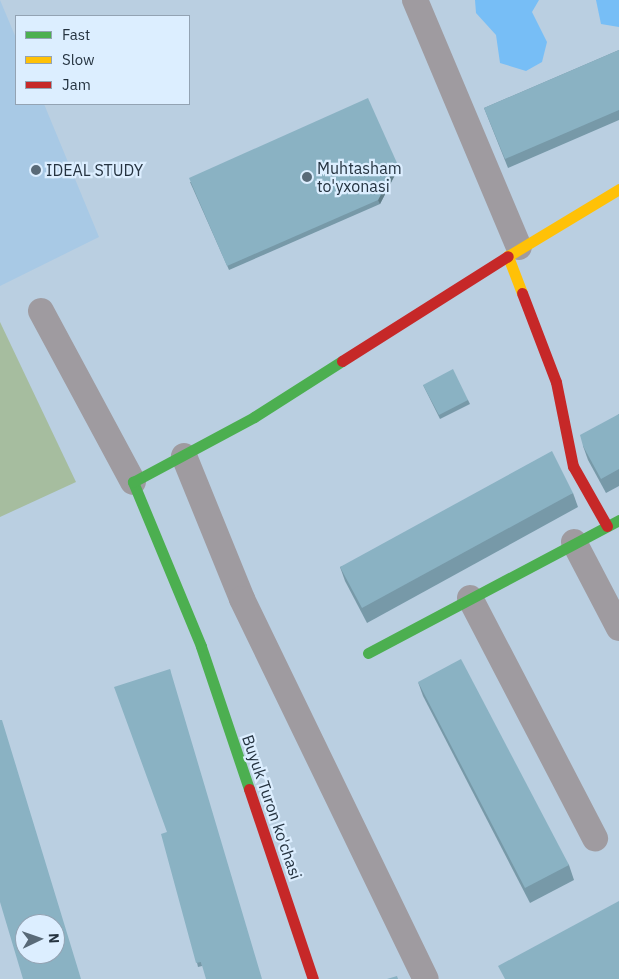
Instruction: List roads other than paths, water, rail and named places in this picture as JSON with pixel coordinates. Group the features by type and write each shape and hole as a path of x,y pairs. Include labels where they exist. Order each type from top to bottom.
{"street":[{"path":"415,0 514,251 556,382 573,466 607,526"},
{"path":"41,311 133,482 254,417 514,251 619,189"},
{"path":"184,456 242,599 426,979"},
{"name":"Buyuk Turon ko'chasi","path":"133,482 201,646 313,979"},
{"path":"368,653 574,542 619,520"},
{"path":"574,542 619,628"},
{"path":"470,598 595,838"}],"water":[{"path":"475,0 539,0 532,12 547,42 542,62 526,71 500,63 496,35 476,13"},
{"path":"596,0 619,0 619,27 601,24"}],"place":[{"name":"IDEAL STUDY","path":"36,170"},
{"name":"Muhtasham to'yxonasi","path":"307,177"}]}
